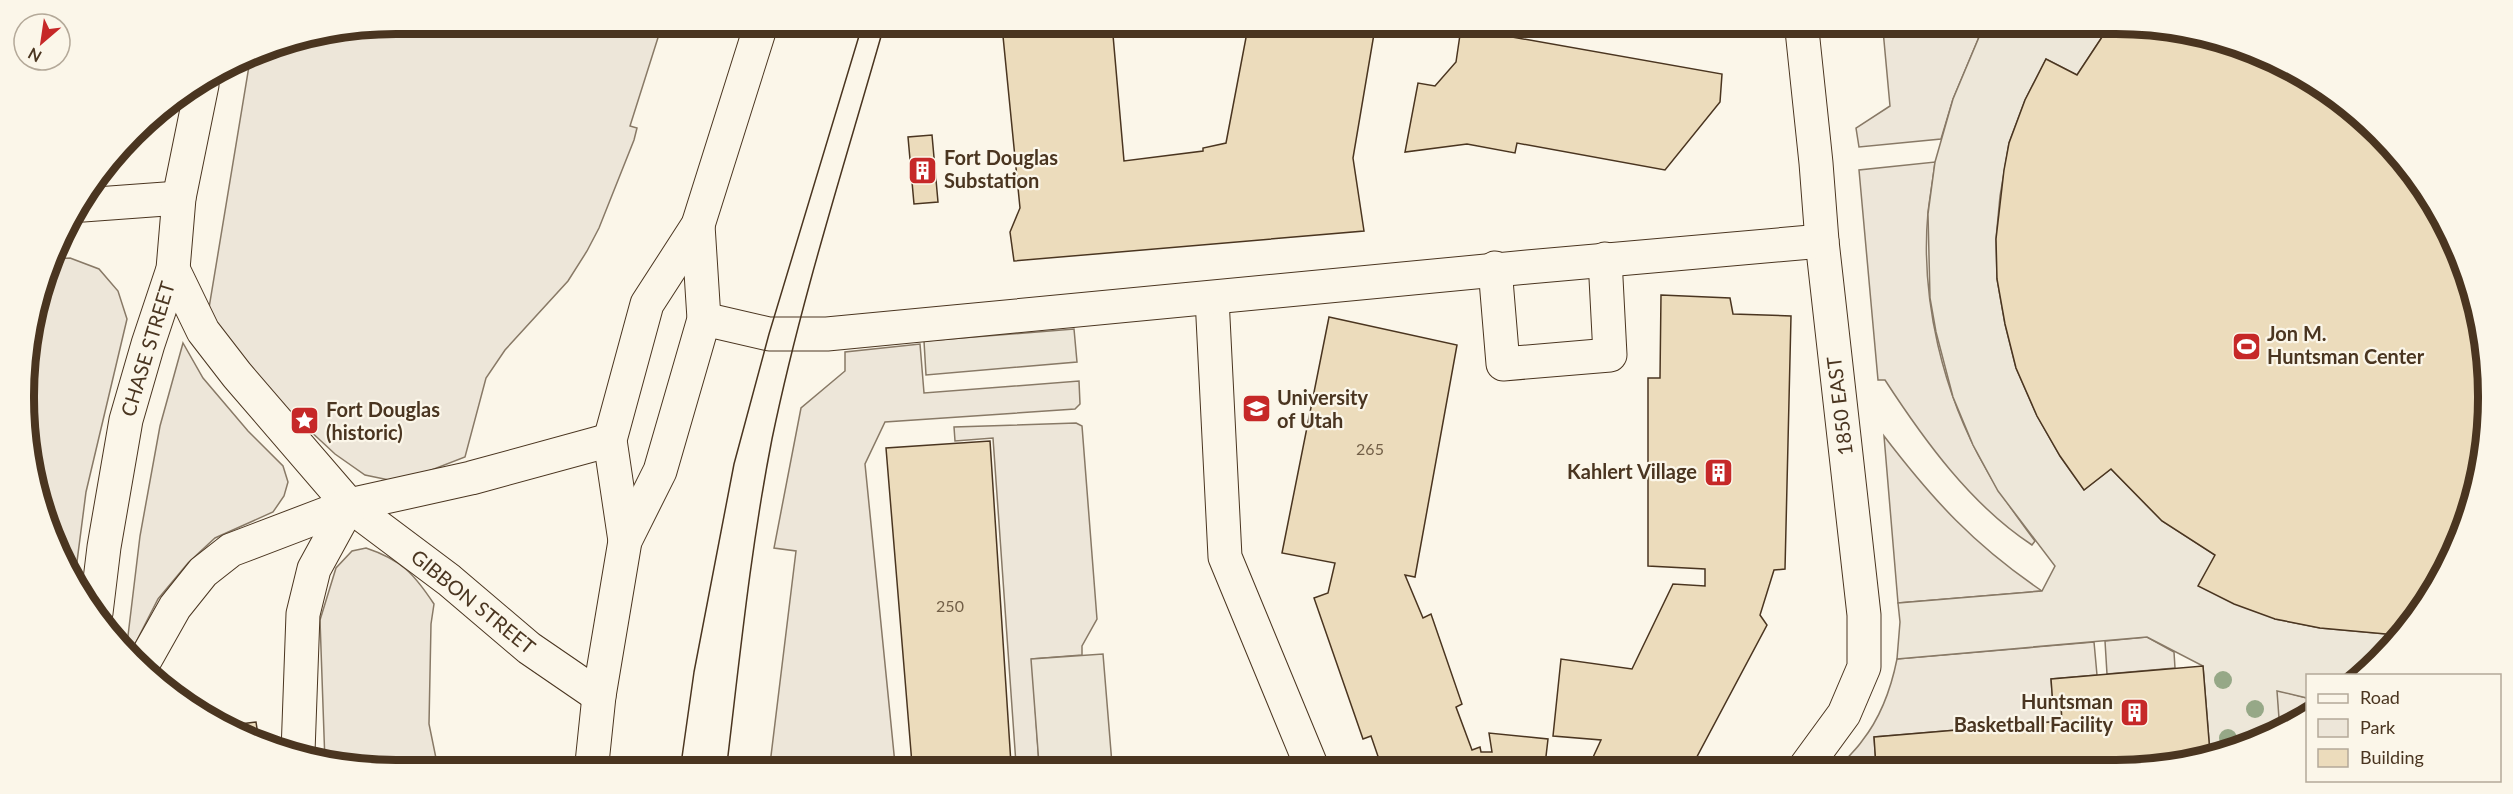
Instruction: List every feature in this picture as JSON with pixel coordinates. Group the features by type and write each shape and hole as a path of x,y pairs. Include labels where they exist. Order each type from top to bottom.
{"street":[{"path":"625,542 610,440 647,304 698,225 758,35"},
{"name":"1850 EAST","path":"1803,35 1822,241 1864,615 1864,668 1844,714 1810,760"},
{"name":"CHASE STREET","path":"98,600 104,547 126,420 173,269 179,198 199,94"},
{"path":"91,204 179,198"},
{"path":"592,760 599,696 625,542 660,471 704,319 698,225"},
{"path":"704,319 769,334 827,334 1212,298 1495,268 1822,241"},
{"path":"1495,268 1503,364 1610,355 1605,259"},
{"name":"GIBBON STREET","path":"173,269 203,330 237,375 349,505 449,580 529,648 599,696"},
{"path":"1212,298 1225,557 1309,760"},
{"path":"146,658 176,607 203,572 231,550 349,505 471,478 610,440"},
{"path":"298,746 303,614 314,569 349,505"}],"green space":[{"path":"373,35 659,35 630,126 637,128 634,140 599,228 568,281 505,350 486,378 465,457 416,476 389,480 365,475 335,454 292,414 229,347 209,308 249,66 280,54 326,41"},
{"path":"1883,35 1980,35 1953,99 1941,139 1859,147 1856,128 1890,106"},
{"path":"1935,162 1926,245 1931,312 1938,345 1947,378 1971,440 1997,488 2035,541 2032,545 1989,511 1969,491 1933,448 1885,380 1878,380 1859,170"},
{"path":"70,258 99,269 118,291 127,319 86,492 76,566 62,536 47,491 41,468 35,421 35,373 41,326 62,259"},
{"path":"183,343 203,378 248,431 283,466 288,482 284,496 273,512 215,538 188,563 158,599 134,646 128,640 140,536 160,426"},
{"path":"920,344 924,393 1079,381 1080,404 1075,409 885,422 865,464 895,760 770,760 796,551 774,548 801,408 845,371 845,352"},
{"path":"1076,423 1082,426 1097,619 1082,646 1082,655 1032,659 1039,760 1016,760 993,438 955,441 954,427"},
{"path":"1884,436 1920,481 1975,539 2042,591 1898,603"},
{"path":"366,548 398,563 413,576 434,604 431,624 429,724 436,760 373,759 325,753 320,620 336,568 352,551"},
{"path":"2147,637 2174,652 2175,668 2107,674 2105,641"},
{"path":"2094,642 2097,675 2051,679 2053,705 2061,705 2062,721 1874,737 1876,760 1846,760 1869,732 1880,712 1892,681 1897,659"},
{"path":"2276,690 2306,698 2306,705 2279,720"}],"shaded area":[{"path":"1980,35 2103,35 2077,75 2046,59 2025,100 2009,143 2000,196 1996,239 1997,279 2016,368 2037,416 2060,456 2084,490 2111,469 2162,521 2215,555 2275,619 2320,628 2390,634 2350,674 2306,674 2306,698 2277,691 2279,720 2276,722 2255,732 2210,747 2203,666 2147,637 1897,659 1900,622 1898,603 2042,591 2055,566 1998,491 1973,445 1953,397 1936,332 1930,298 1928,214 1935,162 1953,99"},
{"path":"1074,329 1077,362 926,375 924,341"},
{"path":"1103,654 1112,760 1039,760 1031,659"}],"building":[{"path":"1003,35 1113,35 1124,161 1203,151 1203,148 1226,143 1246,35 1374,35 1353,158 1364,231 1014,261 1010,232 1020,208"},
{"path":"1460,35 1501,35 1722,74 1720,102 1665,170 1517,143 1515,153 1467,144 1405,152 1418,83 1435,86 1456,62"},
{"name":"Jon M. Huntsman Center","path":"2103,35 2140,35 2187,41 2255,62 2297,83 2337,109 2355,124 2404,176 2430,216 2451,258 2472,326 2478,373 2478,421 2472,468 2451,536 2430,578 2390,634 2320,628 2275,619 2234,604 2198,586 2215,555 2162,521 2111,469 2084,490 2060,456 2037,416 2016,368 1997,279 1996,239 2004,170 2009,143 2025,100 2046,59 2077,75"},
{"name":"Fort Douglas Substation","path":"932,135 938,202 914,204 908,137"},
{"name":"Kahlert Village","path":"1661,295 1730,298 1733,314 1791,316 1785,569 1774,570 1760,615 1767,625 1695,760 1592,760 1601,740 1553,736 1561,659 1632,669 1673,584 1705,586 1705,569 1648,566 1648,378 1660,378"},
{"path":"1329,317 1457,345 1415,577 1405,575 1423,618 1431,614 1462,704 1456,707 1472,750 1480,747 1481,752 1492,752 1489,733 1548,739 1546,760 1379,760 1371,736 1363,739 1314,598 1328,593 1335,563 1282,553"},
{"path":"990,441 1011,760 912,760 886,448"},
{"name":"Huntsman Basketball Facility","path":"2203,666 2210,747 2187,753 2116,760 1876,760 1874,737 2062,721 2061,705 2053,706 2051,679"},
{"path":"256,722 258,732 241,724"}],"tram line":[{"path":"682,760 694,672 734,464 769,334 859,35"},
{"path":"727,760 752,560 772,439 810,283 881,35"}],"place":[{"name":"Fort Douglas Substation","path":"923,170"},
{"name":"Jon M. Huntsman Center","path":"2246,346"},
{"name":"University of Utah","path":"1256,409"},
{"name":"Fort Douglas (historic)","path":"305,421"},
{"name":"Kahlert Village","path":"1718,472"},
{"name":"Huntsman Basketball Facility","path":"2134,713"}]}
